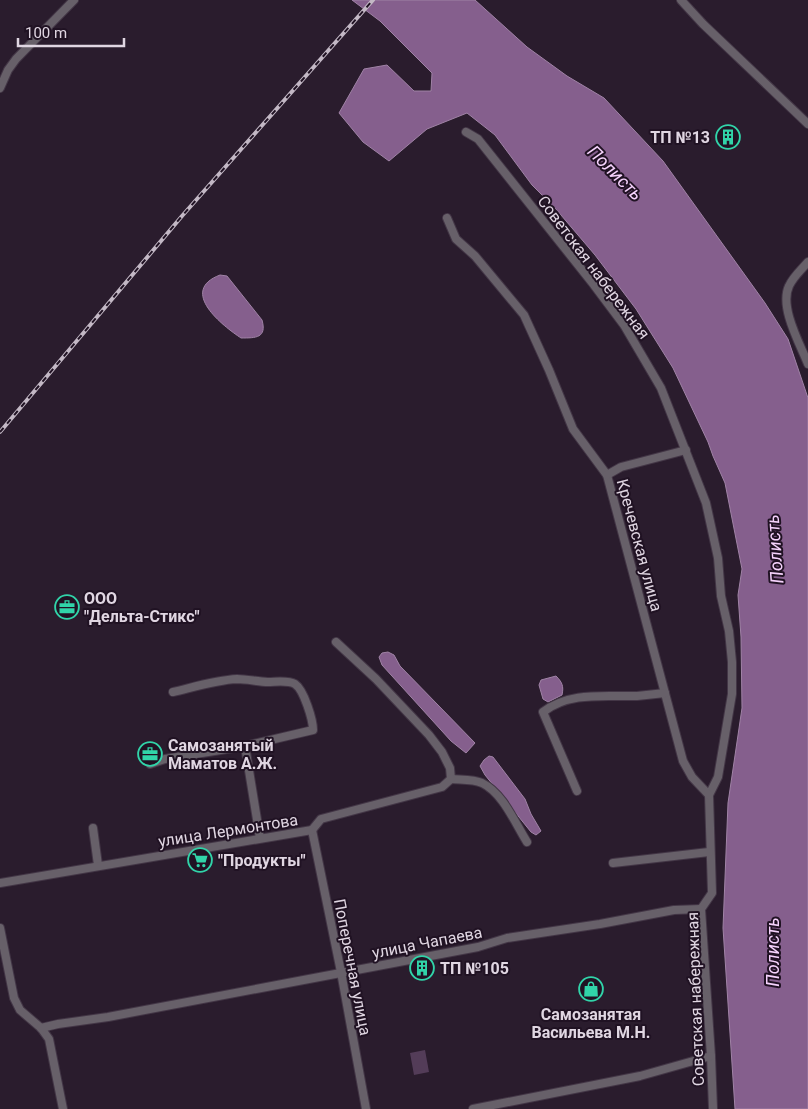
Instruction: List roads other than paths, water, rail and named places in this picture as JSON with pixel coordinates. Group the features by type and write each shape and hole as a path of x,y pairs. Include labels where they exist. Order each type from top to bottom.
{"street":[{"path":"0,88 16,59 74,0"},
{"path":"681,0 703,24 808,124"},
{"name":"Советская набережная","path":"466,132 478,139 624,325 661,388 706,504 718,558 721,596 729,631 732,662 732,694 718,777 708,795 712,893 701,909 713,1109"},
{"name":"Кречевская улица","path":"447,218 456,239 475,256 524,315 573,429 607,475 683,761 692,778 708,795"},
{"path":"808,262 792,280 786,294 787,310 808,364"},
{"path":"607,475 621,468 686,450"},
{"path":"336,642 376,679 429,735 442,752 450,768 451,779 480,782 490,788 527,842"},
{"path":"150,764 164,759 245,746 313,730 313,722 301,691 295,684 239,679 173,692"},
{"path":"577,791 543,712 553,704 573,698 665,693"},
{"path":"245,746 260,838"},
{"name":"улица Лермонтова","path":"0,883 312,830 321,819 442,787 451,779"},
{"path":"93,828 98,865"},
{"name":"Поперечная улица","path":"312,830 366,1109"},
{"path":"613,864 710,852"},
{"name":"улица Чапаева","path":"41,1028 478,947 507,938 600,924 674,910 701,909"},
{"path":"0,928 14,998 20,1010 41,1028 49,1039 63,1109"},
{"path":"473,1109 640,1076 711,1056"}],"water":[{"name":"Полисть","path":"352,0 475,0 527,47 567,76 604,98 663,161 765,303 788,339 808,398 808,1109 735,1109 723,928 728,803 742,708 741,637 738,595 742,569 725,483 673,368 636,309 595,255 555,208 532,185 495,135 467,113 427,129 389,161 363,142 339,113 364,69 387,65 414,91 431,91 432,73 380,21"},
{"path":"220,275 227,276 262,320 262,334 251,338 241,338 215,317 208,308 203,299 203,290 208,282"},
{"path":"388,652 394,655 400,666 475,743 466,753 451,741 382,665 379,657 382,653"},
{"path":"556,676 562,684 562,695 548,702 543,699 539,685 541,680"},
{"path":"489,756 493,757 525,799 541,831 536,835 531,832 485,775 480,766"}],"railway":[{"path":"0,432 182,216 373,0"}],"place":[{"name":"ТП №13","path":"728,137"},
{"name":"ООО \"Дельта-Стикс\"","path":"67,607"},
{"name":"Самозанятый Маматов А.Ж.","path":"150,754"},
{"name":"\"Продукты\"","path":"200,860"},
{"name":"ТП №105","path":"422,968"},
{"name":"Самозанятая Васильева М.Н.","path":"591,989"}]}
